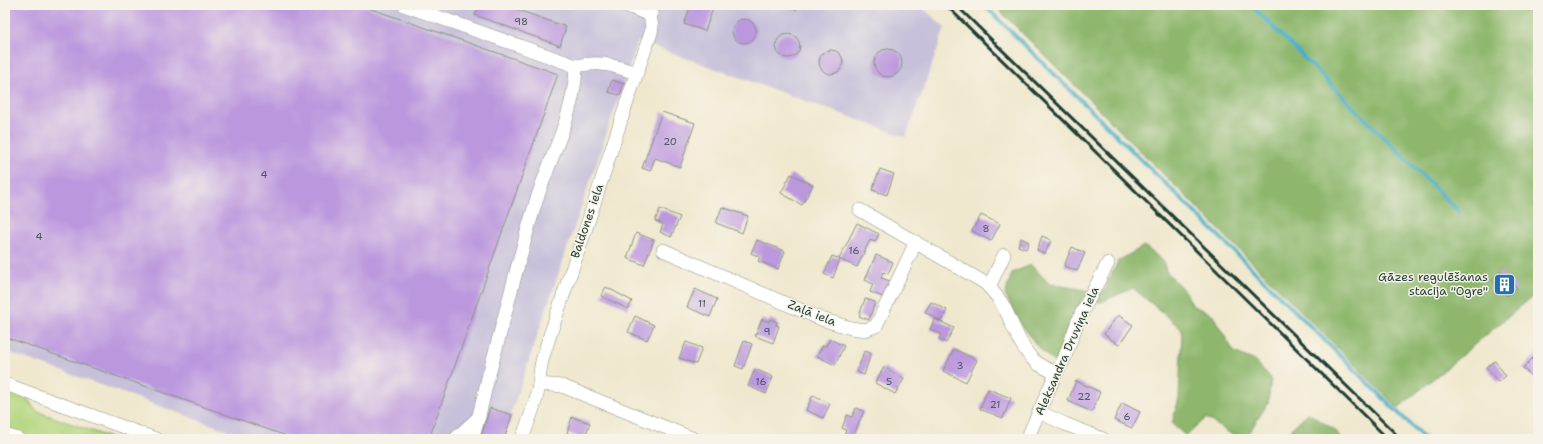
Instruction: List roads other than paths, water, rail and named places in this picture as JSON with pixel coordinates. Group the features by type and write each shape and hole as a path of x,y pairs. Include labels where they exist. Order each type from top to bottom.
{"street":[{"path":"404,5 576,66 592,63 604,63 636,73"},
{"path":"625,5 651,10"},
{"name":"Baldones iela","path":"522,439 539,384 543,358 563,292 584,233 636,73 651,33 651,10"},
{"path":"472,439 480,417 487,383 536,199 569,113 576,76 576,66"},
{"path":"860,210 964,269 989,286 1003,307 1021,343 1029,354 1036,362 1056,373"},
{"name":"Zaļā iela","path":"664,250 821,319 850,328 865,330 876,326 916,242"},
{"path":"989,286 1004,255"},
{"name":"Aleksandra Druviņa iela","path":"1027,439 1056,373 1064,359 1079,318 1108,263"},
{"path":"5,384 156,439"},
{"path":"539,384 562,386 694,439"},
{"path":"1039,412 1103,439"},
{"path":"455,439 480,417"},
{"path":"5,435 18,439"}],"waterway":[{"path":"984,5 1425,439"},
{"path":"1251,5 1459,212"}],"railway":[{"path":"946,5 1388,439"},
{"path":"956,5 1401,439"}],"place":[{"name":"Gāzes regulēšanas stacija \"Ogre\"","path":"1504,284"}]}
